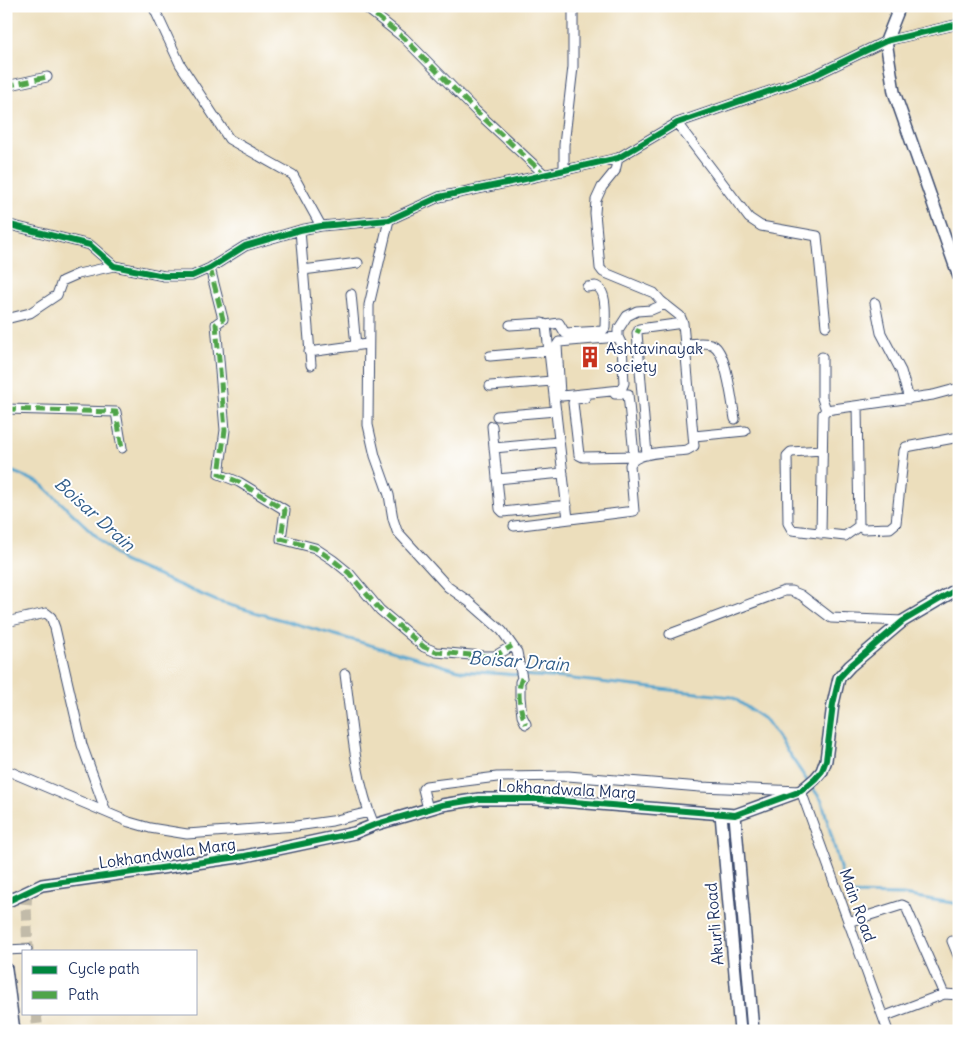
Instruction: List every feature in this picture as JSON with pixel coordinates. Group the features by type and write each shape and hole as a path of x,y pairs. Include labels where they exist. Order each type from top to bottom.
{"street":[{"path":"152,6 180,64 229,139 293,175 321,226"},
{"path":"364,6 404,38 476,111 545,175"},
{"path":"564,171 564,145 573,67 573,6"},
{"path":"900,6 886,42 894,92 959,277"},
{"path":"6,319 30,313 57,294 62,281 78,274 114,266 164,276 192,276 210,268 245,246 300,230 321,226 389,220 439,197 618,158 677,123 813,76 886,42 959,24"},
{"path":"6,86 47,77"},
{"path":"677,123 749,218 761,226 817,236 826,326"},
{"path":"618,158 615,171 602,187 596,200 595,213 600,268 603,272 654,293 680,316 683,323 694,446 687,450 640,455 583,457 579,455 573,403 575,399 624,392 628,394 640,455"},
{"path":"389,220 369,306 367,344 368,426 375,456 389,495 397,531 448,587 468,601 502,631 514,649 522,678 520,682 520,698 522,716 526,724"},
{"path":"6,224 90,245 114,266"},
{"path":"300,230 310,365"},
{"path":"303,270 358,263"},
{"path":"210,268 223,318 216,324 225,430 220,474 239,482 285,510 281,539 315,548 333,560 349,573 380,610 424,648 436,652 483,656 495,656 514,649"},
{"path":"587,287 595,286 601,290 604,296 605,328"},
{"path":"351,294 356,346"},
{"path":"618,337 559,342 557,345 560,394 562,396 621,390 624,383 622,345 618,337 620,326 627,316 651,310 665,304"},
{"path":"875,304 881,333 900,371 909,399"},
{"path":"354,319 369,317"},
{"path":"510,325 559,323 565,333 602,331 605,328 620,326"},
{"path":"640,455 638,331 683,323"},
{"path":"546,325 568,519"},
{"path":"309,352 367,344"},
{"path":"685,344 712,344 719,349 724,362 735,419"},
{"path":"490,356 548,351"},
{"path":"822,357 822,398 826,410"},
{"path":"490,386 552,381"},
{"path":"820,534 822,418 826,410 909,399 959,388"},
{"path":"857,406 859,526"},
{"path":"6,409 116,412 122,448"},
{"path":"497,416 556,411"},
{"path":"492,426 500,509 503,512 567,505"},
{"path":"694,436 745,431"},
{"path":"859,526 863,529 890,528 896,523 906,447 959,437"},
{"path":"494,448 559,442"},
{"path":"822,450 791,452 787,456 788,523 792,530 845,536 859,526"},
{"path":"514,526 634,511 630,465 632,460 640,455"},
{"path":"497,480 563,473"},
{"name":"Lokhandwala Marg","path":"6,902 42,885 245,856 354,833 428,809 479,800 517,798 735,815 802,790 815,779 822,770 826,760 832,704 839,678 850,666 904,621 959,588"},
{"path":"670,634 791,590 801,595 831,618 904,621"},
{"path":"6,622 46,613 50,617 55,628 82,745 106,812"},
{"path":"345,674 359,776 374,825"},
{"path":"6,770 129,822 150,828 187,834 296,826 332,821 369,812"},
{"path":"428,809 423,789 426,786 497,777 568,776 700,786 802,790"},
{"name":"Main Road","path":"802,790 888,1031"},
{"name":"Akurli Road","path":"720,814 740,1031"},
{"name":"Akurli Road","path":"735,815 753,1031"},
{"path":"848,922 902,905 906,906 944,994"},
{"path":"952,940 959,958"},
{"path":"6,950 27,949"},
{"path":"6,969 14,1031"},
{"path":"883,1017 944,994 958,995"}],"waterway":[{"name":"Boisar Drain","path":"6,469 40,483 123,561 219,602 462,671 564,678 732,697 767,721 808,782"},
{"name":"Boisar Drain","path":"812,787 822,801 847,894 903,895 959,904"}],"tunnel":[{"path":"27,893 28,950"},
{"path":"36,1014 38,1031"}],"marked path":[{"path":"364,6 404,38 476,111 545,175"},
{"path":"6,86 47,77"},
{"path":"210,268 223,319 216,324 225,430 219,474 239,482 285,510 281,539 315,548 333,560 349,573 380,610 424,647 436,652 495,656 512,646"},
{"path":"637,333 639,329"},
{"path":"6,409 116,412 122,448"},
{"path":"522,678 519,689 520,701 526,724"}],"cycle path":[{"path":"6,224 90,245 114,266 164,276 192,276 210,268 245,246 300,230 321,226 389,220 439,197 618,158 677,123 813,76 886,41 959,24"},
{"path":"6,902 42,885 245,856 354,833 374,825 442,805 479,799 537,799 735,815 801,791 815,779 822,771 826,760 833,704 839,678 850,666 903,621 959,588"}],"place":[{"name":"Ashtavinayak society","path":"590,357"}]}
